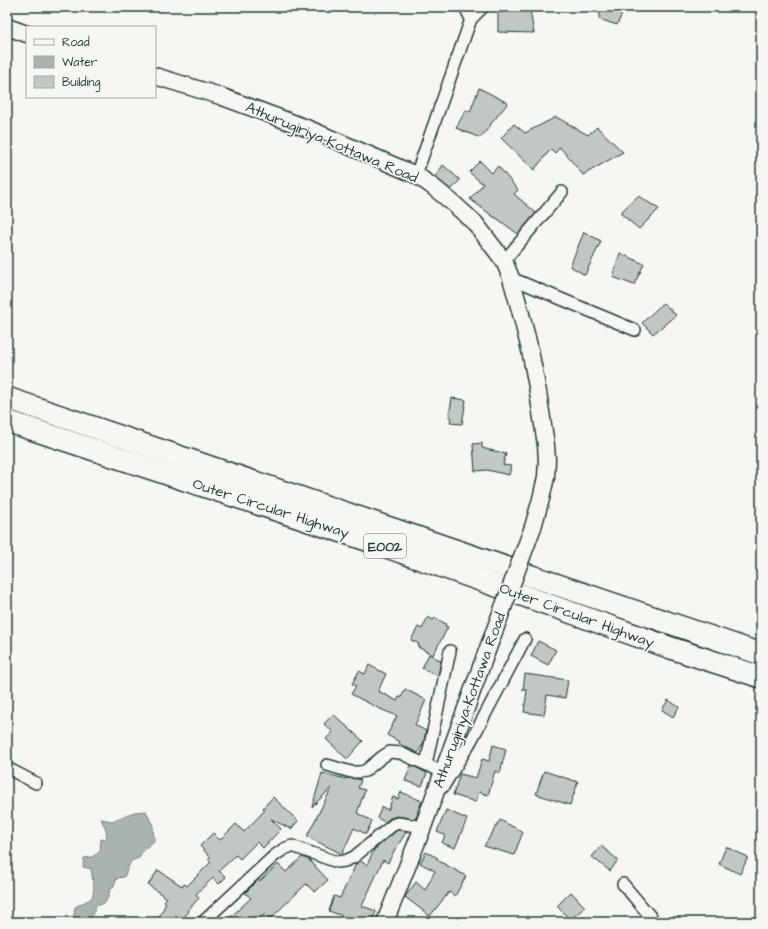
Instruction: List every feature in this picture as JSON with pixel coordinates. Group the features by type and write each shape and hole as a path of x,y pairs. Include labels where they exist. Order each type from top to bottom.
{"highway":[{"name":"Outer Circular Highway","path":"7,398 761,654"},
{"name":"Outer Circular Highway","path":"7,421 370,541 671,648 761,677"}],"main road":[{"path":"7,27 26,34"},
{"name":"Athurugiriya-Kottawa Road","path":"156,76 220,96 309,129 416,175 432,186 475,223 504,261 512,278 530,350 538,392 546,444 546,477 533,527 423,827 385,922"}],"street":[{"path":"465,7 471,19"},
{"path":"416,175 471,19 483,7"},
{"path":"504,261 562,192"},
{"path":"512,278 636,330"},
{"path":"430,806 460,761 525,639"},
{"path":"426,764 450,651"},
{"path":"327,765 351,772 365,771 390,752 400,753 443,772"},
{"path":"7,768 36,783"},
{"path":"203,922 274,856 284,849 292,846 337,862 345,861 354,857 394,824 398,823 423,827"},
{"path":"623,884 655,922"}],"water":[{"path":"146,811 153,826 154,841 143,850 139,858 131,861 124,877 117,878 113,888 110,889 105,903 96,906 90,922 73,922 75,907 92,898 94,888 91,869 83,867 84,858 92,857 100,852 101,839 107,840 106,829 101,819 112,821 134,812"}],"building":[{"path":"498,7 514,7 514,9 530,10 534,33 498,32"},
{"path":"601,7 625,7 617,25 599,19"},
{"path":"479,88 508,103 481,137 456,128 466,110 470,112"},
{"path":"556,117 588,135 597,127 623,152 583,175 560,147 555,153 551,149 534,170 501,138 514,124 525,133"},
{"path":"480,161 492,173 498,166 518,190 514,194 536,213 518,234 470,199 483,184 469,172"},
{"path":"443,165 460,180 451,190 435,177"},
{"path":"638,196 659,209 639,229 620,213"},
{"path":"584,232 601,241 585,275 570,266"},
{"path":"620,253 644,264 634,285 613,277"},
{"path":"663,303 676,315 653,334 642,323"},
{"path":"452,398 466,400 462,424 450,423 451,417 449,417"},
{"path":"482,443 482,448 506,454 503,465 511,466 509,475 487,470 475,471 473,444"},
{"path":"428,617 433,620 435,618 446,624 445,626 448,627 433,655 418,647 419,644 411,640 418,627 422,629"},
{"path":"538,641 556,650 548,665 531,656"},
{"path":"429,654 441,661 438,676 422,668"},
{"path":"369,665 386,674 378,691 397,701 399,697 401,698 405,689 426,700 415,725 426,731 423,744 418,753 399,744 400,742 387,735 397,716 351,694 356,686 352,684 359,671 365,674"},
{"path":"525,674 568,680 565,698 547,695 544,715 524,712 527,690 523,690"},
{"path":"668,700 679,707 673,717 662,710"},
{"path":"333,714 363,741 347,759 326,739 333,732 324,724"},
{"path":"493,745 506,749 500,773 495,771 488,795 479,792 476,802 453,795 460,774 476,778 482,759 489,761"},
{"path":"411,765 427,773 422,786 405,781"},
{"path":"544,771 578,782 570,805 536,794"},
{"path":"322,773 346,779 361,780 358,788 365,790 357,813 372,821 366,834 354,828 342,854 308,837 308,834 332,787 312,807"},
{"path":"401,792 422,801 415,819 397,816 390,818 385,822 377,818 382,807 388,810 393,797 398,799"},
{"path":"273,797 298,821 291,829 271,819 281,829 263,848 257,842 240,859 236,855 219,871 226,877 219,884 213,878 196,894 199,898 187,911 189,912 179,922 157,922 166,903 164,901 167,898 148,885 158,870 182,886 185,884 187,886 211,862 208,859 210,857 200,846 213,833 220,840 236,824 244,832 265,810 263,808"},
{"path":"446,810 467,819 455,848 442,843 445,835 437,832"},
{"path":"500,820 523,832 514,855 484,846"},
{"path":"397,830 407,831 388,863 383,860 362,906 376,911 372,922 358,922 329,911 334,896 340,898 356,864 360,861 367,865 374,850"},
{"path":"601,846 618,860 610,871 592,857"},
{"path":"726,847 748,857 740,874 719,864"},
{"path":"426,852 438,858 437,860 466,876 455,896 449,892 430,916 405,897 416,882 425,890 435,871 420,863"},
{"path":"302,857 309,860 328,880 315,892 306,884 270,919 265,914 256,922 225,922 251,898 245,893 259,879 260,881 278,864 286,872"},
{"path":"571,892 585,907 570,920 557,906"}]}
